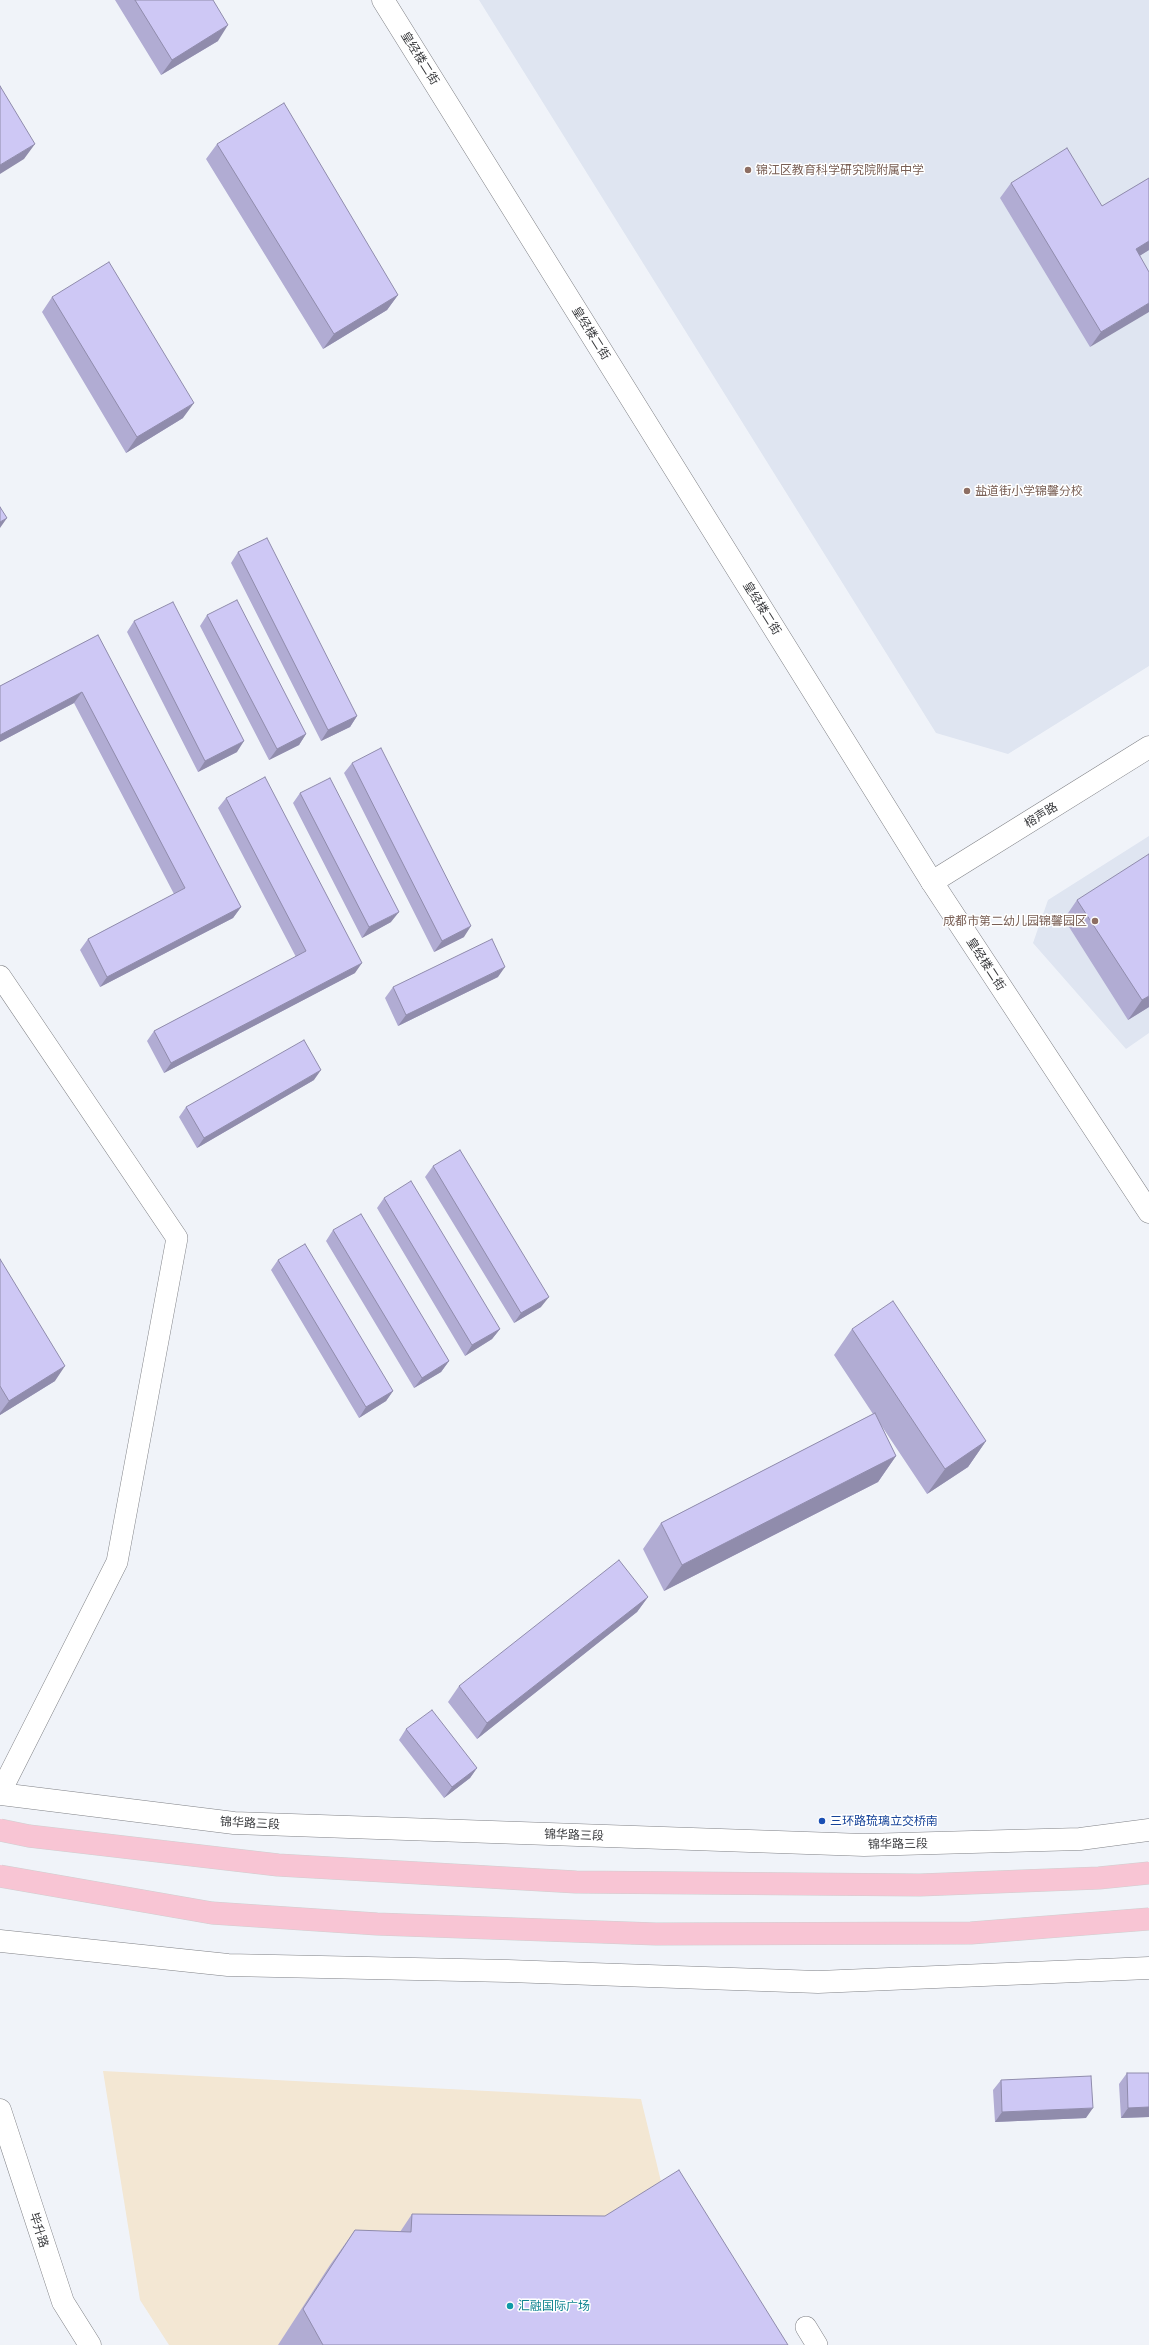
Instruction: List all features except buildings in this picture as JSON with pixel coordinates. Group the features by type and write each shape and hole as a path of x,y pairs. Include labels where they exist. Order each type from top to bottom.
{"main road":[{"name":"皇经楼二街","path":"383,0 932,882 1149,1212"},
{"name":"榕声路","path":"932,882 1149,747"},
{"name":"锦华路三段","path":"0,1794 234,1823 864,1845 1080,1839 1149,1830"},
{"path":"0,1830 29,1836 278,1865 576,1882 920,1885 1099,1878 1149,1873"},
{"path":"0,1876 212,1913 385,1925 656,1934 963,1933 1149,1920"},
{"path":"0,1941 228,1965 508,1971 818,1982 1149,1968"},
{"name":"毕升路","path":"0,2110 63,2302 90,2345"}],"lane":[{"path":"0,976 177,1238 117,1562 0,1794"},
{"path":"806,2327 817,2345"}],"shaded area":[{"name":"盐道街小学锦馨分校","path":"479,0 1149,0 1149,666 1008,754 936,733"},
{"name":"成都市第二幼儿园锦馨园区","path":"1149,836 1149,1033 1126,1049 1033,943 1048,900"},
{"name":"汇融国际广场","path":"103,2071 641,2099 666,2202 753,2345 169,2345 140,2300"}],"place":[{"name":"锦江区教育科学研究院附属中学","path":"748,170"},
{"name":"盐道街小学锦馨分校","path":"967,491"},
{"name":"成都市第二幼儿园锦馨园区","path":"1095,921"},
{"name":"三环路琉璃立交桥南","path":"822,1821"},
{"name":"汇融国际广场","path":"510,2306"}]}
